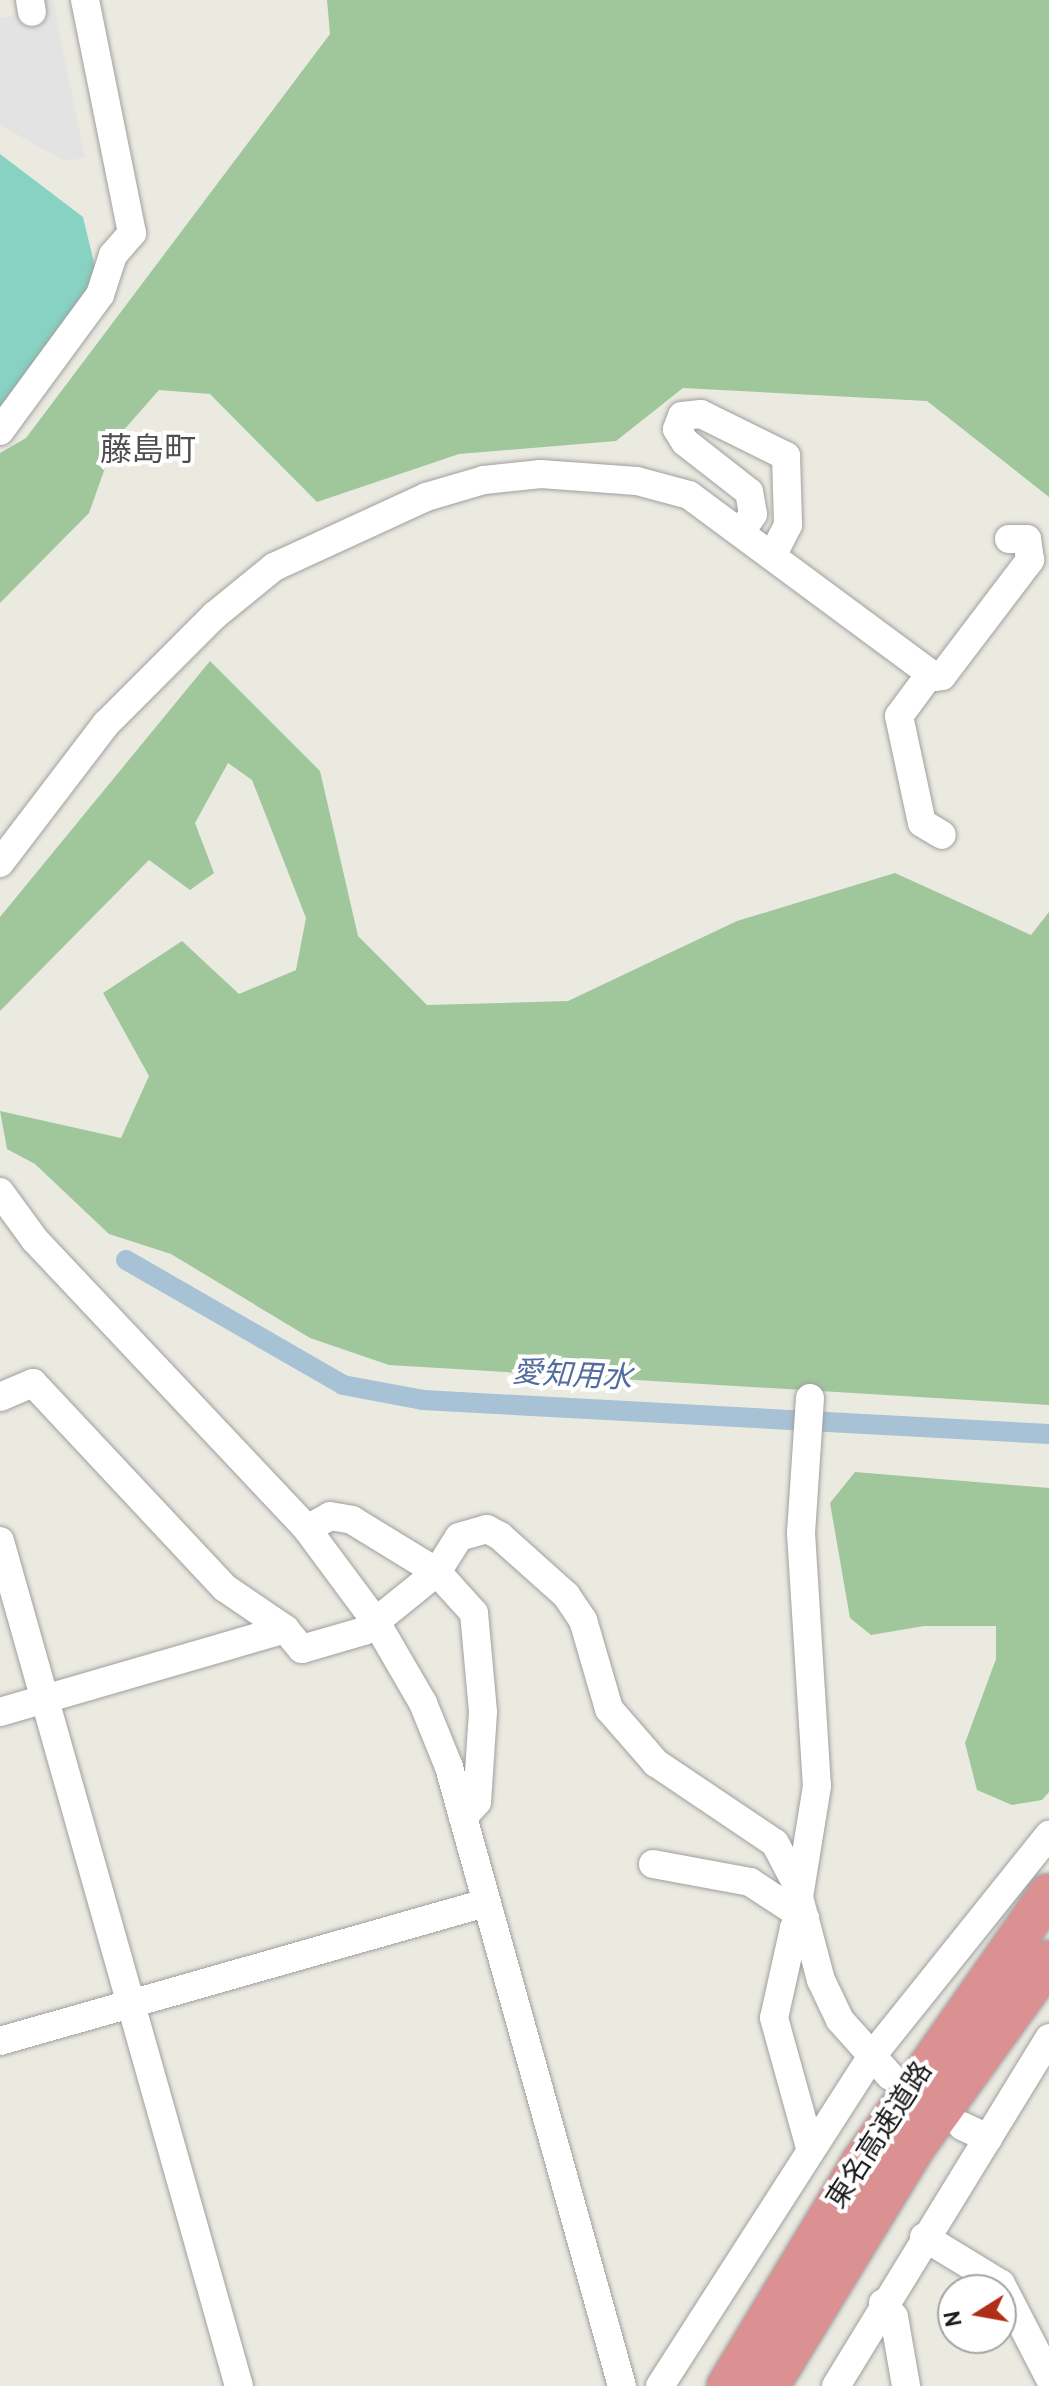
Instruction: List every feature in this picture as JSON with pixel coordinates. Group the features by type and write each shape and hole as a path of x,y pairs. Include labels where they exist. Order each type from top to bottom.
{"highway":[{"name":"東名高速道路","path":"727,2386 861,2163 1049,1894"},
{"name":"東名高速道路","path":"769,2386 917,2144 1049,1961"}],"street":[{"path":"0,431 100,295 113,255 132,233 85,0"},
{"path":"742,530 753,514 749,492 685,442 677,429 682,416 701,414 786,456 788,525 773,555"},
{"path":"0,863 106,724 181,647 274,567 335,534 455,489 541,474 637,481 689,495 742,530 932,675 942,676 1030,560 1027,539 1009,539"},
{"path":"932,675 899,716 922,823 942,835"},
{"path":"0,1192 35,1240 307,1529 376,1622 423,1703 463,1817 482,1904 622,2386"},
{"path":"0,1397 33,1383 225,1588 285,1629 302,1649 376,1622 437,1572 459,1537 487,1529 536,1566 583,1620 609,1709 656,1763 775,1843 799,1889 821,1980 840,2020 881,2067"},
{"path":"799,1889 817,1786 801,1533 810,1398"},
{"path":"307,1529 342,1517 437,1572 474,1613 479,1635 477,1802 463,1817"},
{"path":"0,1541 239,2386"},
{"path":"0,1712 285,1629"},
{"path":"660,2386 810,2148 881,2067 1049,1835"},
{"path":"653,1864 750,1882 805,1918"},
{"path":"0,2041 128,2002 482,1904"},
{"path":"805,1918 790,1941 774,2018 810,2148"},
{"path":"836,2386 924,2237 975,2132 1041,2070 1049,2038"},
{"path":"924,2237 1001,2284 1049,2377"},
{"path":"883,2303 894,2317 906,2386"}],"green space":[{"path":"327,0 1049,0 1049,497 927,401 683,388 616,441 459,454 317,502 210,394 159,390 115,440 89,513 0,603 0,453 26,438 330,34"},
{"path":"210,661 320,771 358,936 427,1005 568,1001 737,921 895,873 1031,935 1049,912 1049,1405 389,1365 310,1338 171,1254 109,1234 35,1164 7,1149 0,1111 121,1138 149,1076 103,993 182,941 239,994 296,970 306,918 252,780 228,763 195,823 214,873 190,890 149,860 0,1011 0,917"},
{"path":"855,1472 1049,1488 1049,1792 1042,1800 1012,1805 977,1790 965,1743 996,1659 996,1626 924,1626 871,1635 850,1618 830,1503"}],"shaded area":[{"path":"30,0 53,0 85,158 65,161 0,125 0,18 31,12"},
{"path":"0,154 83,217 95,267 83,309 0,434"}],"waterway":[{"name":"愛知用水","path":"126,1260 343,1385 423,1400 1049,1434"}],"district":[{"name":"藤島町","path":"148,452"}]}
